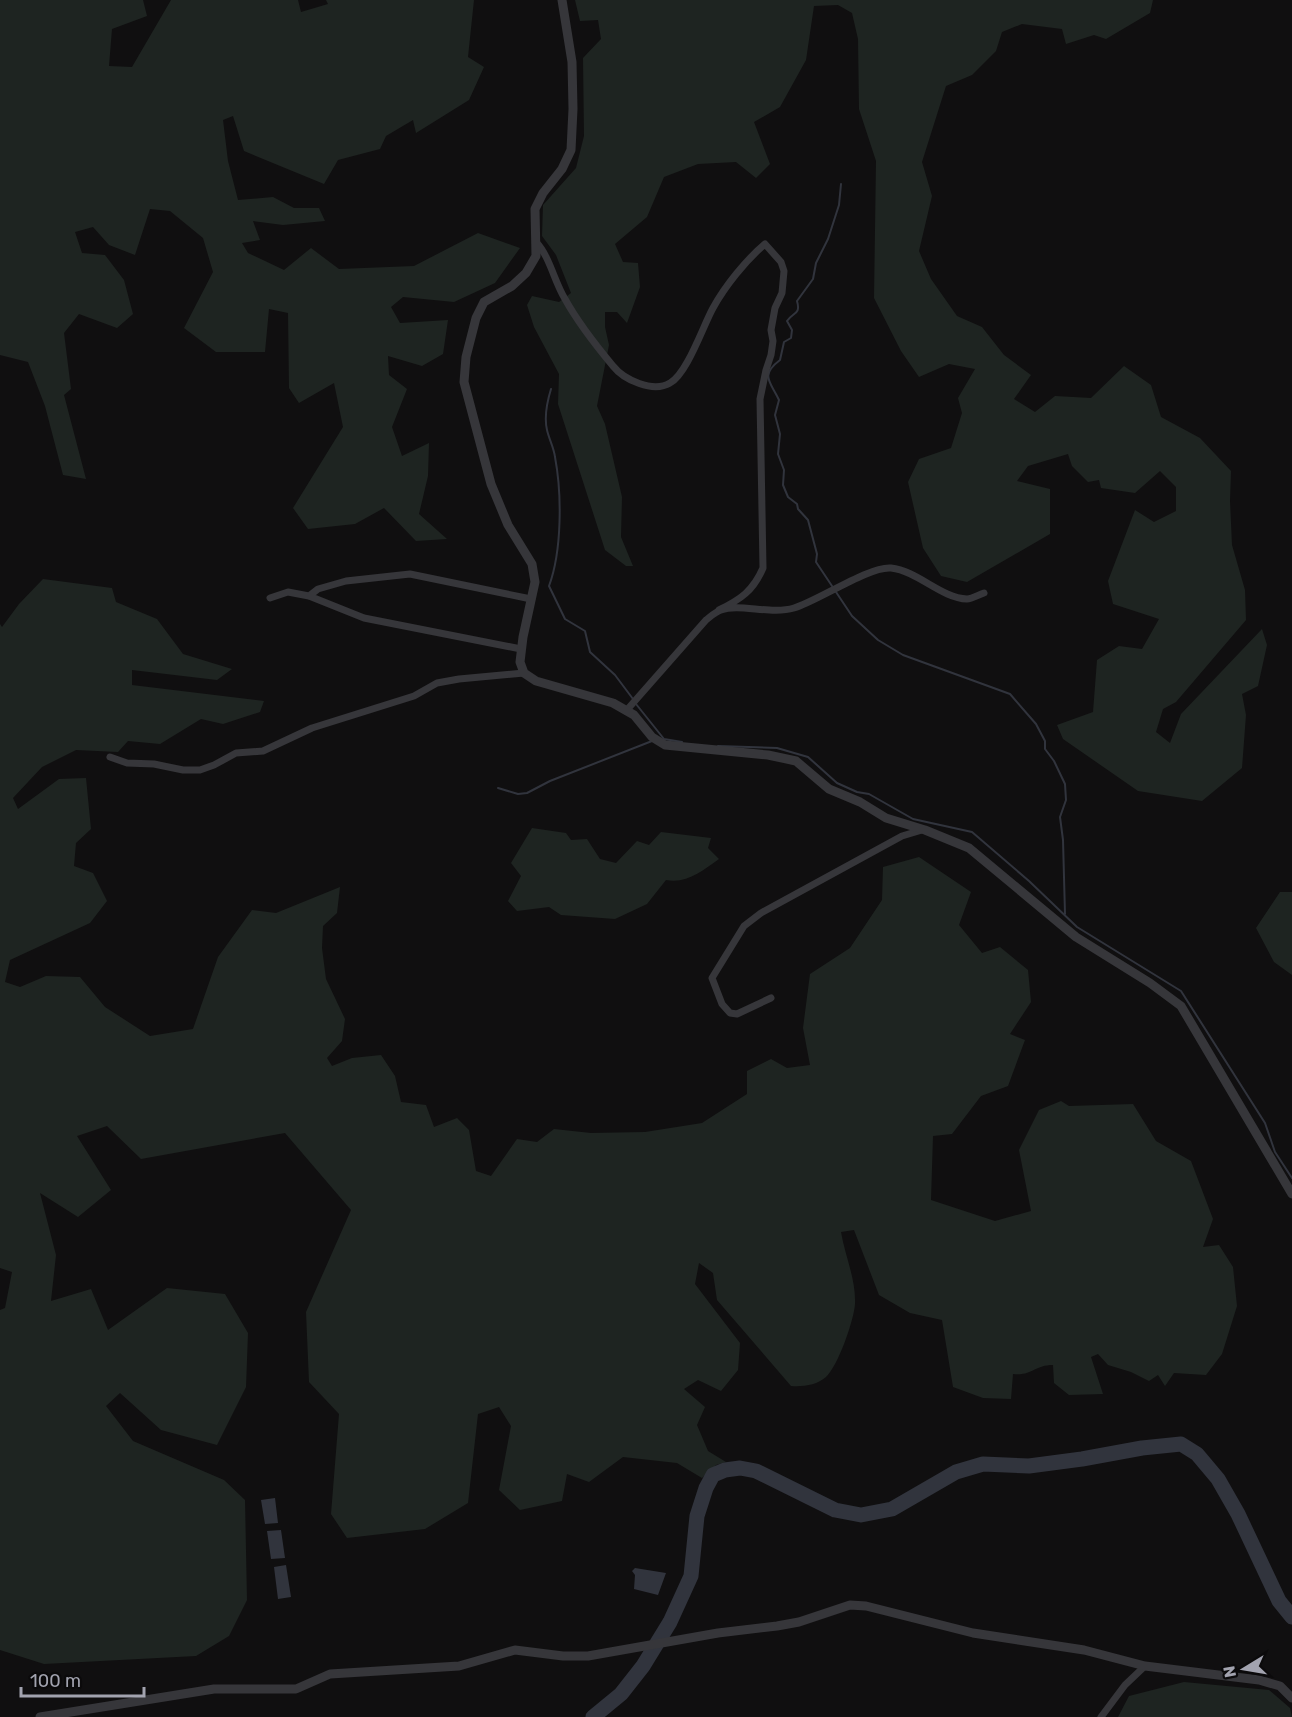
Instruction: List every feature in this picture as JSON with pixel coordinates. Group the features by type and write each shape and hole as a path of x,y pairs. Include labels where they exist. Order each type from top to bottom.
{"street":[{"path":"562,0 572,62 571,150 562,170 543,193 535,209 536,256 526,273 512,286 484,302 476,318 466,357 464,382 491,484 508,525 532,564 535,582 520,662 524,673 536,681 613,703 634,715 654,739 665,745 768,755 796,761 829,789 860,802 886,818 969,848 1076,937 1150,983 1181,1006 1292,1194"},
{"path":"536,242 545,255 565,299 614,367 627,379 655,387 670,383 681,373 714,306 752,255 765,244 781,262 784,271 782,293 775,308 771,330 773,341 771,355 760,399 763,568 756,585 739,600 719,610 706,620 626,711"},
{"path":"719,610 727,608 777,611 794,608 874,571 889,568 914,574 954,596 968,599 984,593"},
{"path":"309,596 318,589 346,581 410,574 531,598"},
{"path":"270,598 288,592 309,596 364,618 521,649"},
{"path":"110,757 127,764 154,764 183,770 200,770 236,753 263,751 312,728 414,696 436,683 524,673"},
{"path":"771,998 737,1014 730,1013 722,1004 712,978 744,926 761,913 902,836 922,830"},
{"path":"40,1717 214,1689 296,1689 330,1674 459,1666 516,1650 563,1656 588,1656 717,1633 799,1622 850,1605 866,1606 973,1633 1084,1650 1145,1666 1259,1680 1280,1686 1292,1698"},
{"path":"1101,1717 1125,1685 1145,1666"}],"shaded area":[{"path":"0,0 143,0 147,16 112,29 109,66 132,67 171,0 298,0 301,12 328,4 326,0 474,0 468,57 484,67 469,100 416,133 413,120 386,136 380,149 338,160 324,184 244,151 233,116 223,120 228,161 238,200 273,197 294,208 319,208 325,221 283,225 253,221 260,240 242,243 248,253 284,270 311,248 339,269 414,266 478,233 520,248 495,283 454,302 403,297 391,307 400,323 448,320 443,354 422,366 388,356 389,375 407,389 392,427 402,456 429,443 428,476 419,514 447,539 416,541 384,508 355,524 308,529 293,508 343,427 334,383 299,403 289,388 288,313 269,309 265,352 216,352 184,328 213,272 203,238 170,211 150,209 135,255 109,245 93,227 75,232 82,253 105,255 124,280 133,314 117,328 79,314 64,333 71,389 64,395 86,479 63,475 45,406 28,362 0,355"},
{"path":"575,0 1153,0 1150,13 1106,39 1094,35 1066,44 1062,29 1022,24 1002,32 996,51 972,75 946,86 922,162 932,196 919,251 931,279 957,316 982,327 1004,355 1031,375 1014,399 1035,412 1055,396 1091,398 1124,366 1151,385 1161,417 1200,438 1231,471 1232,545 1245,590 1246,620 1176,702 1163,709 1156,732 1170,743 1181,714 1262,629 1267,645 1258,686 1242,694 1246,715 1242,768 1202,801 1138,791 1063,739 1057,725 1093,712 1097,660 1119,646 1142,649 1159,619 1113,604 1108,581 1135,510 1154,522 1176,511 1176,487 1160,471 1135,493 1101,488 1099,480 1088,482 1072,466 1068,454 1028,466 1017,481 1050,489 1050,534 967,582 941,576 923,548 908,482 919,459 951,448 962,413 958,398 975,369 949,364 919,377 901,351 874,298 876,161 859,109 858,39 852,13 838,5 814,6 806,60 780,107 754,122 770,164 756,178 736,162 698,164 664,177 647,217 615,244 623,262 638,263 640,287 627,323 617,312 605,312 605,327 609,345 597,406 605,424 622,497 621,537 633,566 626,566 605,550 558,404 559,374 534,327 527,305 532,296 559,302 571,293 556,255 542,236 543,205 576,168 584,136 583,58 601,39 598,20 580,21"},
{"path":"43,579 112,588 116,602 157,619 183,654 232,669 217,680 132,670 132,685 264,701 260,712 223,724 201,719 160,744 128,741 118,752 76,750 42,767 13,798 18,809 59,779 86,778 91,829 76,843 74,866 93,873 107,901 90,923 10,960 5,982 20,987 46,976 80,977 105,1007 150,1036 193,1029 218,957 252,910 276,913 340,887 337,913 323,926 322,948 326,979 345,1019 342,1041 327,1058 332,1066 352,1058 381,1055 395,1076 401,1102 426,1105 434,1127 457,1118 469,1130 476,1171 491,1176 517,1139 537,1142 554,1129 591,1133 645,1132 702,1123 747,1094 747,1071 771,1059 787,1068 810,1065 803,1028 810,974 850,948 882,900 883,867 919,857 971,892 959,925 982,953 1000,947 1028,970 1031,1002 1010,1034 1025,1040 1008,1086 981,1096 952,1134 933,1136 931,1200 995,1221 1031,1211 1019,1150 1039,1110 1061,1101 1069,1106 1133,1104 1156,1141 1191,1161 1213,1219 1203,1247 1219,1245 1233,1267 1237,1306 1222,1354 1206,1375 1174,1373 1165,1386 1158,1375 1149,1381 1131,1372 1108,1365 1098,1354 1091,1357 1103,1394 1069,1395 1054,1383 1053,1365 1047,1365 1025,1373 1013,1374 1011,1399 983,1398 953,1387 942,1320 910,1313 879,1295 854,1230 841,1232 854,1286 854,1311 845,1342 831,1371 822,1380 810,1385 791,1386 717,1300 713,1273 699,1263 695,1284 740,1343 738,1370 721,1391 698,1380 684,1389 705,1407 697,1425 708,1451 726,1462 716,1465 702,1478 677,1463 623,1457 589,1482 567,1474 562,1501 520,1510 499,1490 511,1426 499,1407 478,1414 468,1503 425,1529 347,1538 331,1514 339,1414 309,1382 306,1312 351,1210 285,1133 141,1159 107,1126 77,1136 111,1190 78,1217 40,1193 56,1255 51,1301 91,1289 108,1330 167,1288 225,1294 248,1333 246,1387 217,1445 161,1430 120,1393 106,1406 133,1441 224,1480 245,1500 247,1600 229,1636 196,1656 44,1664 0,1650 0,1310 5,1308 12,1272 0,1268 0,624 2,627 19,604"},
{"path":"532,828 566,833 571,840 587,839 600,859 616,863 637,841 649,845 661,832 711,838 708,848 719,859 688,878 666,880 647,904 615,919 561,915 549,907 517,911 508,901 521,876 511,863"},
{"path":"1280,892 1292,892 1292,975 1274,962 1256,928"},
{"path":"275,1498 278,1523 265,1524 261,1500"},
{"path":"281,1530 285,1558 271,1559 267,1531"},
{"path":"286,1565 291,1597 278,1599 274,1567"},
{"path":"635,1568 666,1573 658,1595 634,1589 635,1575 632,1571"},
{"path":"1184,1682 1269,1690 1290,1708 1292,1717 1118,1717 1129,1696"}],"waterway":[{"path":"841,184 839,205 828,239 816,263 813,279 797,301 797,311 787,321 792,330 791,338 784,342 780,360 768,375 779,400 775,415 780,434 778,454 784,470 783,485 788,497 797,504 798,509 808,520 817,554 816,562 852,616 878,640 903,655 1010,694 1036,724 1045,741 1045,749 1054,761 1065,784 1066,800 1060,817 1063,840 1065,914"},
{"path":"551,389 546,420 557,472 560,522 556,556 549,586 565,619 585,631 590,652 615,675 633,699"},
{"path":"636,704 664,739 682,742"},
{"path":"498,788 518,794 527,793 550,781 652,741"},
{"path":"718,746 777,748 808,757 837,783 857,792 869,794 913,819 972,832 1029,881 1077,927 1181,991 1265,1123 1275,1152 1292,1178"},
{"path":"593,1717 621,1694 643,1666 670,1622 691,1576 697,1516 706,1488 713,1475 725,1470 740,1468 756,1471 835,1510 861,1515 892,1509 956,1472 983,1464 1029,1466 1181,1444 1197,1454 1218,1479 1238,1514 1279,1601 1292,1617"}]}
